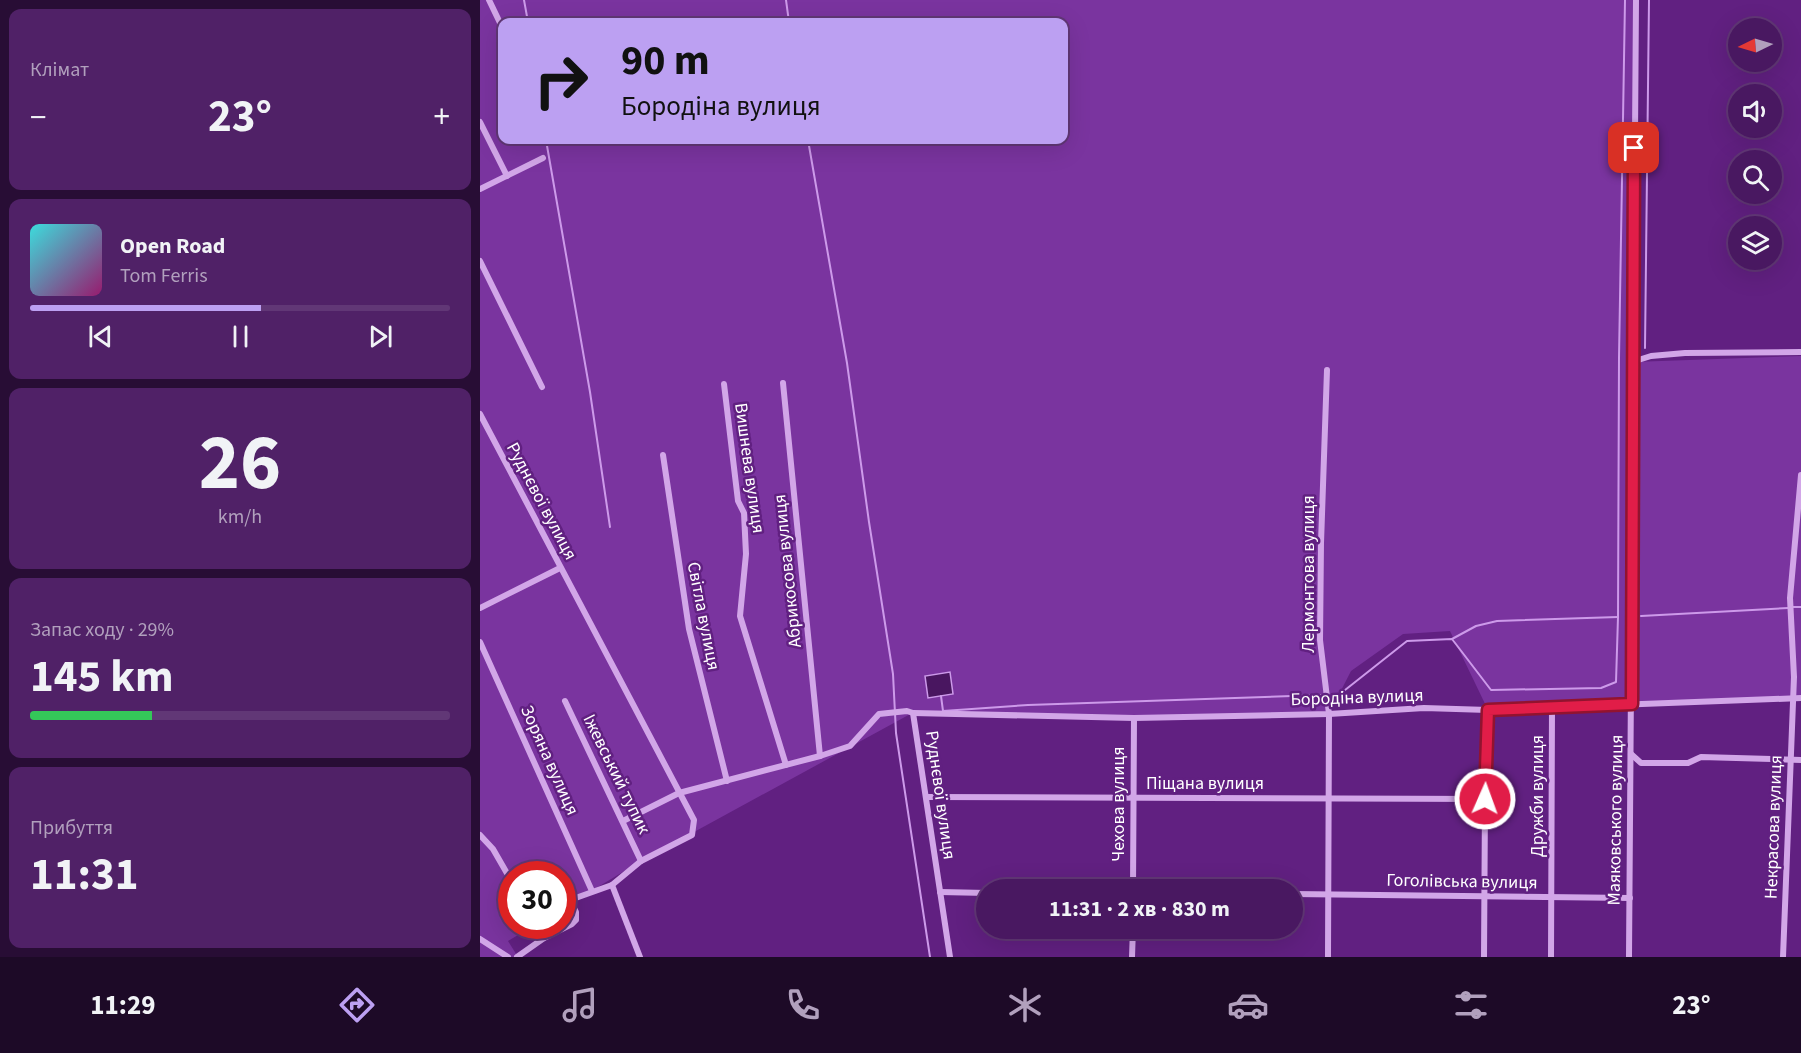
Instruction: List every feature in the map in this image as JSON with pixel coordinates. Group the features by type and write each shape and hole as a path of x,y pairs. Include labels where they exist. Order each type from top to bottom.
{"street":[{"path":"489,0 498,19"},
{"name":"Маяковського вулиця","path":"1629,957 1636,0"},
{"path":"480,122 507,176"},
{"path":"480,189 543,158"},
{"path":"480,261 542,387"},
{"path":"1632,362 1651,356 1685,353 1801,352"},
{"name":"Лермонтова вулиця","path":"1327,370 1321,531 1320,640 1329,714 1328,957"},
{"name":"Абрикосова вулиця","path":"783,383 820,756"},
{"name":"Вишнева вулиця","path":"724,384 738,501 744,513 746,554 740,616 786,765"},
{"name":"Руднєвої вулиця","path":"480,414 694,820 692,835 641,861 612,885 576,898"},
{"name":"Світла вулиця","path":"663,455 689,629 727,781"},
{"name":"Некрасова вулиця","path":"1783,957 1794,677 1790,598 1801,476"},
{"path":"480,608 560,567"},
{"name":"Зоряна вулиця","path":"480,642 592,891"},
{"name":"Бородіна вулиця","path":"910,712 1134,718 1329,714 1424,708 1488,710 1801,698"},
{"name":"Іжевський тупик","path":"565,701 641,861"},
{"name":"Дружби вулиця","path":"1551,957 1552,707"},
{"path":"1484,957 1488,710"},
{"name":"Руднєвої вулиця","path":"679,793 850,746 879,714 910,712 926,797 950,957"},
{"name":"Чехова вулиця","path":"1133,879 1134,718"},
{"path":"1631,754 1641,763 1688,763 1701,757 1801,760"},
{"path":"623,821 679,793"},
{"name":"Піщана вулиця","path":"926,797 1485,799"},
{"path":"480,835 493,849 500,861"},
{"path":"612,885 640,957"},
{"path":"940,892 976,893"},
{"name":"Гоголівська вулиця","path":"1303,894 1630,898"},
{"path":"480,939 508,957"},
{"name":"Руднєвої вулиця","path":"517,957 543,939"},
{"path":"1132,957 1133,939"}],"shaded area":[{"path":"480,0 1634,0 1630,704 1488,710 1450,631 1403,634 1351,671 1329,714 1134,718 914,712 641,861 576,900 576,861 498,861 498,939 511,939 508,941 518,957 480,957"},
{"path":"1801,356 1801,698 1633,703 1633,362"},
{"path":"950,672 953,694 928,698 925,676"}],"waterway":[{"path":"524,0 527,18"},
{"path":"786,0 788,18"},
{"path":"1340,694 1407,641 1452,639 1491,690 1601,688 1616,682 1625,0"},
{"path":"1645,348 1649,0"},
{"path":"547,144 590,392 610,527"},
{"path":"809,144 847,363 893,674 896,733 930,957"},
{"path":"1792,607 1801,607"},
{"path":"1641,616 1788,608"},
{"path":"1452,639 1476,626 1497,621 1618,617"},
{"path":"941,696 943,711 1028,705 1321,695"}],"route":[{"path":"1485,799 1488,710 1632,704 1634,148"}]}
